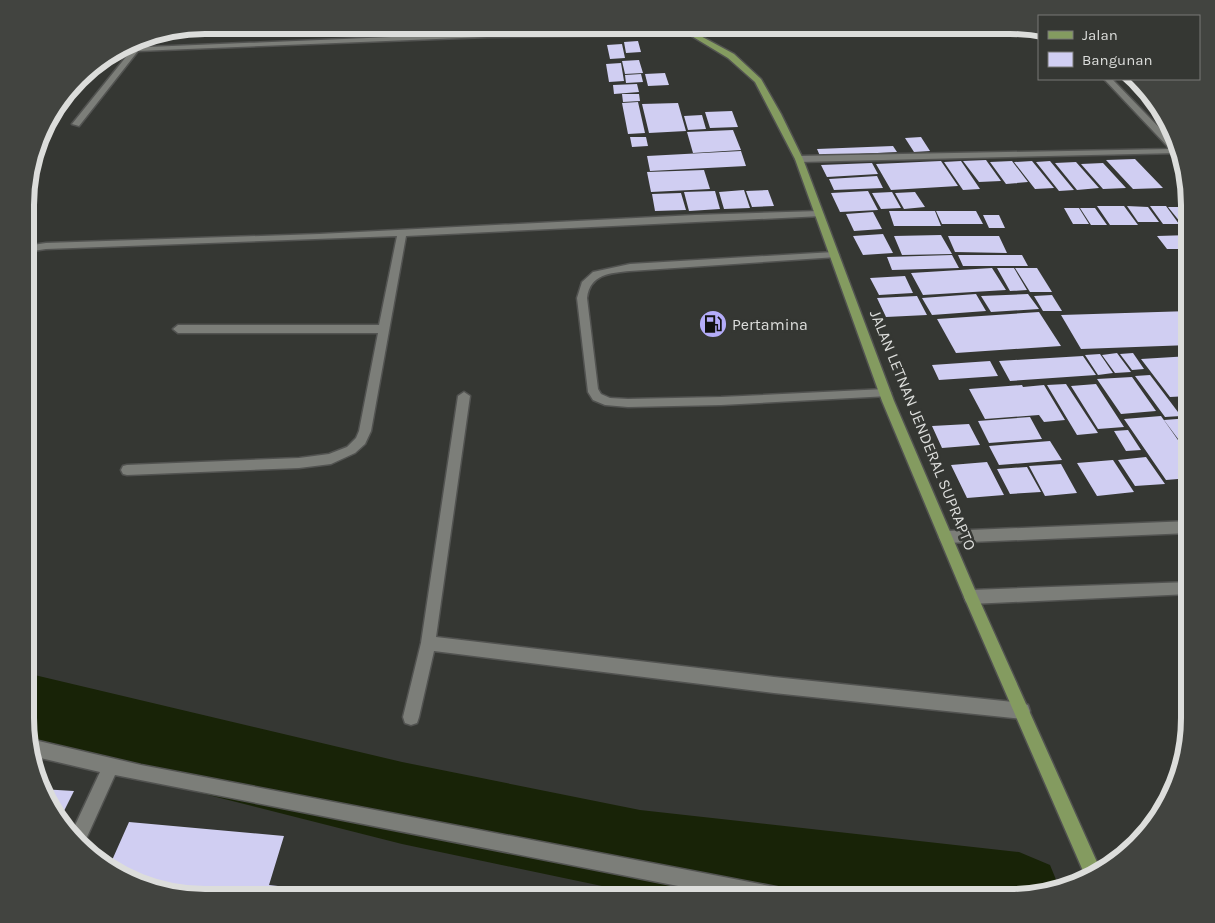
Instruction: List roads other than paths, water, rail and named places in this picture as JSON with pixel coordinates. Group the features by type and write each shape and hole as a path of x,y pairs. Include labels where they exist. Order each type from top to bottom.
{"main road":[{"name":"JALAN LETNAN JENDERAL SUPRAPTO","path":"696,34 743,64 758,81 777,114 798,159 885,393 1091,868"}],"street":[{"path":"76,124 136,50 527,34"},
{"path":"1109,80 1169,142"},
{"path":"798,159 1172,151"},
{"path":"34,248 819,214"},
{"path":"127,470 299,463 331,459 351,450 360,441 365,431 402,233"},
{"path":"834,255 640,267 592,277 583,287 582,298 592,390 597,397 609,402 628,404 885,393"},
{"path":"178,329 384,329"},
{"path":"412,717 428,643 464,396"},
{"path":"946,537 1181,527"},
{"path":"972,597 1181,588"},
{"path":"428,643 774,685 1022,711"},
{"path":"37,749 111,766 740,889"},
{"path":"80,835 111,766"}],"waterway":[{"path":"34,713 402,803 640,852 959,889"}],"place":[{"name":"Pertamina","path":"713,324"}]}
